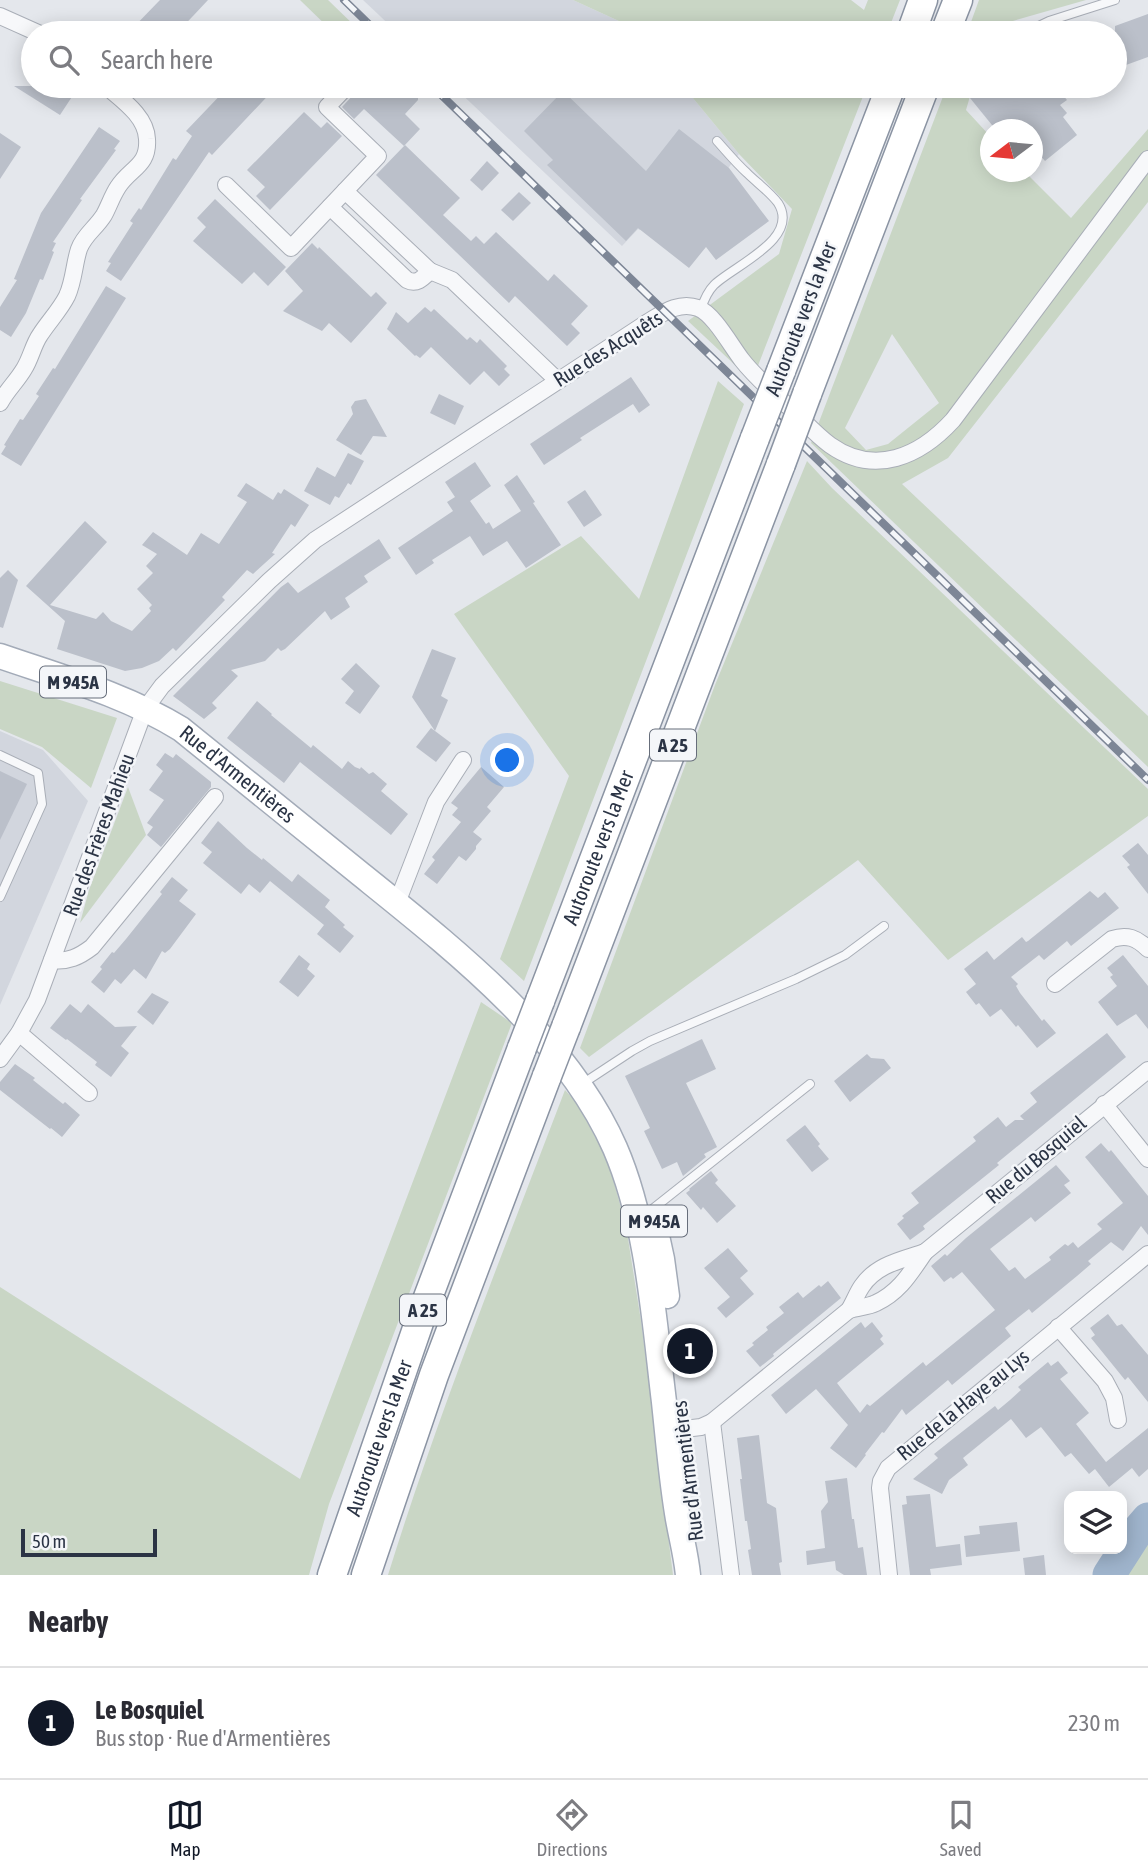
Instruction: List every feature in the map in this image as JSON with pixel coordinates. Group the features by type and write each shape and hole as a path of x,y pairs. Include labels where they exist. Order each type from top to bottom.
{"highway":[{"path":"915,21 923,0"},
{"path":"950,21 958,0"},
{"name":"Autoroute vers la Mer","path":"332,1575 424,1308 886,98"},
{"name":"A 25","path":"366,1575 434,1375 920,98"}],"main road":[{"name":"Rue d'Armentières","path":"0,656 145,709 181,729 445,942 501,995 584,1083 644,1216 651,1294 700,1575"},
{"name":"Rue d'Armentières","path":"676,1430 676,1510 688,1575"}],"street":[{"path":"0,16 21,25"},
{"path":"0,403 9,387 24,370 39,335 66,298 72,283 76,257 84,238 102,218 119,185 140,165 147,146 146,131 143,123 120,98"},
{"path":"226,185 291,248 378,156 327,107 336,98"},
{"path":"701,309 750,369 830,445 857,458 872,460 909,454 929,443 953,420 1148,159"},
{"path":"345,191 430,271 452,281 557,380"},
{"path":"330,207 407,280 418,282 430,271"},
{"name":"Rue des Acquêts","path":"145,709 162,687 269,581 315,541 557,380 665,312 681,306 701,309"},
{"name":"Rue des Frères Mahieu","path":"0,1059 19,1033 37,1000 145,709"},
{"path":"397,903 436,802 463,760"},
{"name":"Rue des Frères Mahieu","path":"52,960 69,960 92,947 215,797"},
{"path":"1055,984 1112,939 1131,937 1148,949"},
{"path":"19,1033 89,1093"},
{"name":"Rue du Bosquiel","path":"849,1310 876,1303 892,1294 905,1282 925,1252 1148,1070"},
{"path":"1104,1104 1148,1160"},
{"name":"Rue du Bosquiel","path":"676,1430 701,1427 712,1422 849,1310 860,1289 875,1273 895,1261 925,1252"},
{"name":"Rue de la Haye au Lys","path":"889,1575 880,1488 888,1468 1148,1254"},
{"path":"1058,1327 1105,1381 1114,1398 1118,1420"},
{"name":"Rue d'Armentières","path":"712,1422 731,1575"}],"lane":[{"path":"1052,21 1115,0"},
{"path":"701,309 714,286 774,239 782,220 781,209 774,198 737,164 717,141"},
{"path":"0,755 38,773 43,804 0,897"},
{"path":"584,1083 650,1041 796,979 845,955 884,926"},
{"path":"644,1216 810,1084"}],"shaded area":[{"path":"363,0 573,0 619,21 385,21"},
{"path":"466,98 693,98 739,154 697,209 653,213 640,230 622,246"},
{"path":"0,731 43,750 88,801 0,1005"}],"green space":[{"path":"300,0 328,0 350,21 322,21"},
{"path":"573,0 851,0 864,10 868,0 900,0 892,21 619,21"},
{"path":"979,0 1086,0 1013,21 971,21"},
{"path":"693,98 862,98 752,381 688,321 779,254 792,209 739,154"},
{"path":"942,98 970,98 966,110 980,125 980,182 1035,182 1071,218 1148,129 1148,202 948,458 902,484 1148,716 1148,767 811,443","holes":["892,334 939,403 888,444 866,450 845,428"]},
{"path":"718,381 744,404 524,981 500,959 569,776 454,614 581,536 639,599"},
{"path":"807,461 832,488 1148,789 1148,816 948,960 858,860 589,1057 580,1048 715,685"},
{"path":"0,681 117,718 91,788 42,747 0,729"},
{"path":"128,787 146,835 80,923 89,890"},
{"path":"481,1002 512,1023 329,1504 309,1575 0,1575 0,1287 300,1479"},
{"path":"565,1090 577,1103 608,1161 626,1226 641,1321 673,1575 388,1575 450,1392"},
{"path":"1148,1507 1148,1575 1102,1575 1116,1554 1127,1554 1127,1537"}],"building":[{"path":"160,0 208,0 188,21 140,21"},
{"path":"1148,14 1148,57 1127,65 1127,22"},
{"path":"33,98 71,98 60,115"},
{"path":"218,98 266,98 212,155 209,152 121,281 106,271 111,263 108,262 133,223 130,221 139,208 141,210 173,158 176,160 192,136 186,131"},
{"path":"350,98 418,98 405,114 420,129 404,146 364,109 354,119 342,107"},
{"path":"556,98 570,98 646,171 679,129 729,168 769,221 716,260 706,247 689,268 638,228 626,241 547,165 553,160 524,131"},
{"path":"970,98 1065,98 1067,100 1060,105 1067,113 1063,117 1077,135 1045,161 1043,119 987,119"},
{"path":"304,112 321,128 327,122 342,136 270,210 256,196 265,187 247,170"},
{"path":"99,127 120,141 53,242 56,243 52,251 54,252 43,280 40,279 26,313 11,337 0,330 0,307 17,280 14,279 41,213"},
{"path":"0,133 21,147 0,179"},
{"path":"405,145 460,198 443,215 471,241 476,236 484,244 496,232 548,281 554,274 588,306 571,324 580,333 567,346 515,296 509,303 376,175"},
{"path":"487,161 499,173 482,191 470,180"},
{"path":"519,192 531,203 513,221 501,210"},
{"path":"215,199 286,267 268,286 254,272 242,284 193,241 206,227 197,218"},
{"path":"312,243 371,297 376,292 387,303 351,343 329,323 322,331 283,311 303,291 285,271"},
{"path":"106,286 126,298 21,466 1,454 6,446 4,445 39,396 36,394 53,368 55,369"},
{"path":"425,307 431,312 434,309 467,340 470,337 477,343 480,339 507,366 504,369 510,375 499,386 484,371 470,385 431,347 420,358 415,356 387,329 396,312 408,323"},
{"path":"631,377 650,405 639,413 633,404 544,465 530,444"},
{"path":"439,394 464,406 455,425 430,413"},
{"path":"366,399 387,437 373,436 361,455 336,440 353,414 351,407 355,401"},
{"path":"348,453 364,461 351,485 348,483 339,498 335,496 330,505 304,491 317,467 335,477"},
{"path":"475,462 491,486 470,501 486,524 489,522 493,529 521,511 504,485 517,475 561,545 526,568 507,541 483,556 470,536 432,560 434,563 416,575 398,548 453,511 447,502 455,497 445,482"},
{"path":"246,483 273,500 278,492 281,494 284,489 309,505 295,527 291,524 272,553 275,554 253,574 247,570 222,597 225,600 176,651 173,648 159,661 125,671 57,649 65,621 26,586 85,521 107,542 50,605 96,619 103,612 111,621 132,631 151,611 149,608 152,605 137,589 153,573 146,566 157,554 142,545 153,532 187,555 201,533 219,544 247,502 237,496"},
{"path":"585,490 602,515 584,527 567,502"},
{"path":"379,539 391,558 364,576 368,582 345,598 350,607 331,620 325,611 285,649 281,651 278,648 265,661 231,670 238,676 212,703 217,708 204,719 173,696 281,587 288,582 298,593"},
{"path":"8,570 18,580 3,628 0,627 0,578"},
{"path":"432,649 456,658 441,696 448,700 435,731 412,697"},
{"path":"356,663 380,686 360,714 345,703 354,691 341,679"},
{"path":"257,701 311,748 313,745 342,769 348,761 369,774 373,772 387,784 381,791 408,814 391,835 300,762 284,783 227,738"},
{"path":"431,728 451,743 436,762 416,747"},
{"path":"165,753 173,758 176,754 211,782 211,787 161,847 147,835 153,827 147,823 164,800 149,790 163,771 156,765"},
{"path":"481,767 504,787 487,807 491,811 473,832 482,839 476,849 466,861 459,856 437,884 424,874 435,860 432,857 461,822 452,815 458,808 451,803"},
{"path":"0,771 27,784 0,840"},
{"path":"218,821 247,848 292,882 298,874 330,900 325,907 354,936 340,953 317,934 324,925 270,881 260,893 249,884 241,894 203,863 212,852 201,843"},
{"path":"1138,843 1148,855 1148,894 1122,856"},
{"path":"172,877 188,890 179,901 196,914 170,949 165,953 162,951 146,979 134,969 121,984 115,979 104,993 91,982 112,952 114,953 162,894 160,892"},
{"path":"1090,891 1098,898 1105,892 1119,908 1071,946 1067,941 1044,960 1039,955 1011,977 1042,1021 1044,1019 1056,1033 1037,1048 1001,1009 990,1017 979,1003 976,1005 966,992 976,984 964,969 987,951 994,960 1022,937 1028,941"},
{"path":"299,955 310,964 307,969 315,976 298,997 279,982"},
{"path":"1123,955 1148,986 1148,1029 1136,1014 1117,1026 1098,1002 1117,986 1107,968"},
{"path":"152,993 169,1002 153,1025 137,1012"},
{"path":"70,1004 81,1013 88,1004 115,1027 137,1026 121,1046 129,1053 111,1077 95,1065 97,1062 50,1028"},
{"path":"1107,1033 1126,1057 997,1163 999,1165 923,1226 925,1229 910,1240 897,1224 904,1218 902,1216 919,1203 911,1193 976,1141 973,1137 998,1117 1006,1127 1015,1120 1024,1120 1020,1116 1037,1102 1030,1093"},
{"path":"702,1039 716,1069 686,1083 717,1147 704,1154 706,1157 683,1176 677,1162 662,1169 644,1131 650,1128 625,1076"},
{"path":"867,1054 871,1058 884,1059 891,1068 850,1102 834,1081"},
{"path":"15,1064 80,1115 62,1137 0,1090 0,1082"},
{"path":"805,1125 829,1159 812,1172 786,1140"},
{"path":"1101,1143 1109,1152 1111,1150 1148,1196 1148,1235 1141,1226 1123,1251 1111,1242 1088,1261 1091,1264 1032,1313 1029,1309 1005,1328 1011,1336 952,1385 948,1380 906,1415 902,1409 856,1468 830,1448 848,1425 816,1389 786,1414 771,1395 861,1322 865,1328 872,1322 883,1336 880,1339 884,1344 837,1383 860,1413 867,1404 870,1406 923,1362 926,1366 995,1310 962,1272 944,1282 931,1266 945,1254 947,1256 1056,1165 1070,1181 1064,1185 1071,1193 1035,1222 1031,1217 990,1249 1009,1271 1015,1267 1025,1279 1051,1260 1049,1257 1065,1244 1068,1246 1073,1242 1078,1248 1102,1229 1097,1224 1123,1203 1085,1157"},
{"path":"711,1171 718,1180 715,1183 736,1206 717,1223 686,1193"},
{"path":"728,1248 748,1271 740,1278 754,1294 726,1318 717,1308 730,1297 704,1268"},
{"path":"828,1281 841,1298 760,1367 746,1351 768,1330 766,1327 784,1313 779,1307 798,1292 803,1298"},
{"path":"1108,1314 1117,1326 1122,1324 1148,1355 1148,1402 1128,1377 1125,1380 1091,1338 1095,1335 1090,1328"},
{"path":"1058,1361 1068,1373 1060,1379 1089,1413 1076,1424 1106,1462 1148,1428 1148,1469 1139,1477 1132,1468 1109,1487 1095,1469 1089,1474 1071,1453 1065,1457 1041,1427 1026,1438 1011,1419 963,1458 968,1465 949,1480 942,1494 913,1479 938,1458 934,1454 995,1406 998,1410 1021,1390 1018,1387 1048,1362 1051,1366"},
{"path":"759,1435 767,1503 776,1508 781,1575 752,1575 748,1550 751,1549 745,1521 737,1438"},
{"path":"847,1478 852,1519 858,1548 863,1547 867,1575 844,1575 836,1570 835,1561 807,1565 806,1551 825,1548 821,1511 828,1502 825,1481"},
{"path":"930,1494 936,1547 960,1544 962,1565 930,1569 931,1575 910,1575 902,1505 907,1504 906,1496"},
{"path":"1017,1522 1020,1551 966,1557 964,1536 980,1534 979,1526"},
{"path":"1044,1555 1046,1575 1025,1575 1023,1558"}],"waterway":[{"path":"1109,1575 1148,1519"}],"railway":[{"path":"344,0 366,21"},
{"path":"444,98 1148,780"}],"place":[{"name":"Le Bosquiel","path":"690,1351"}]}
